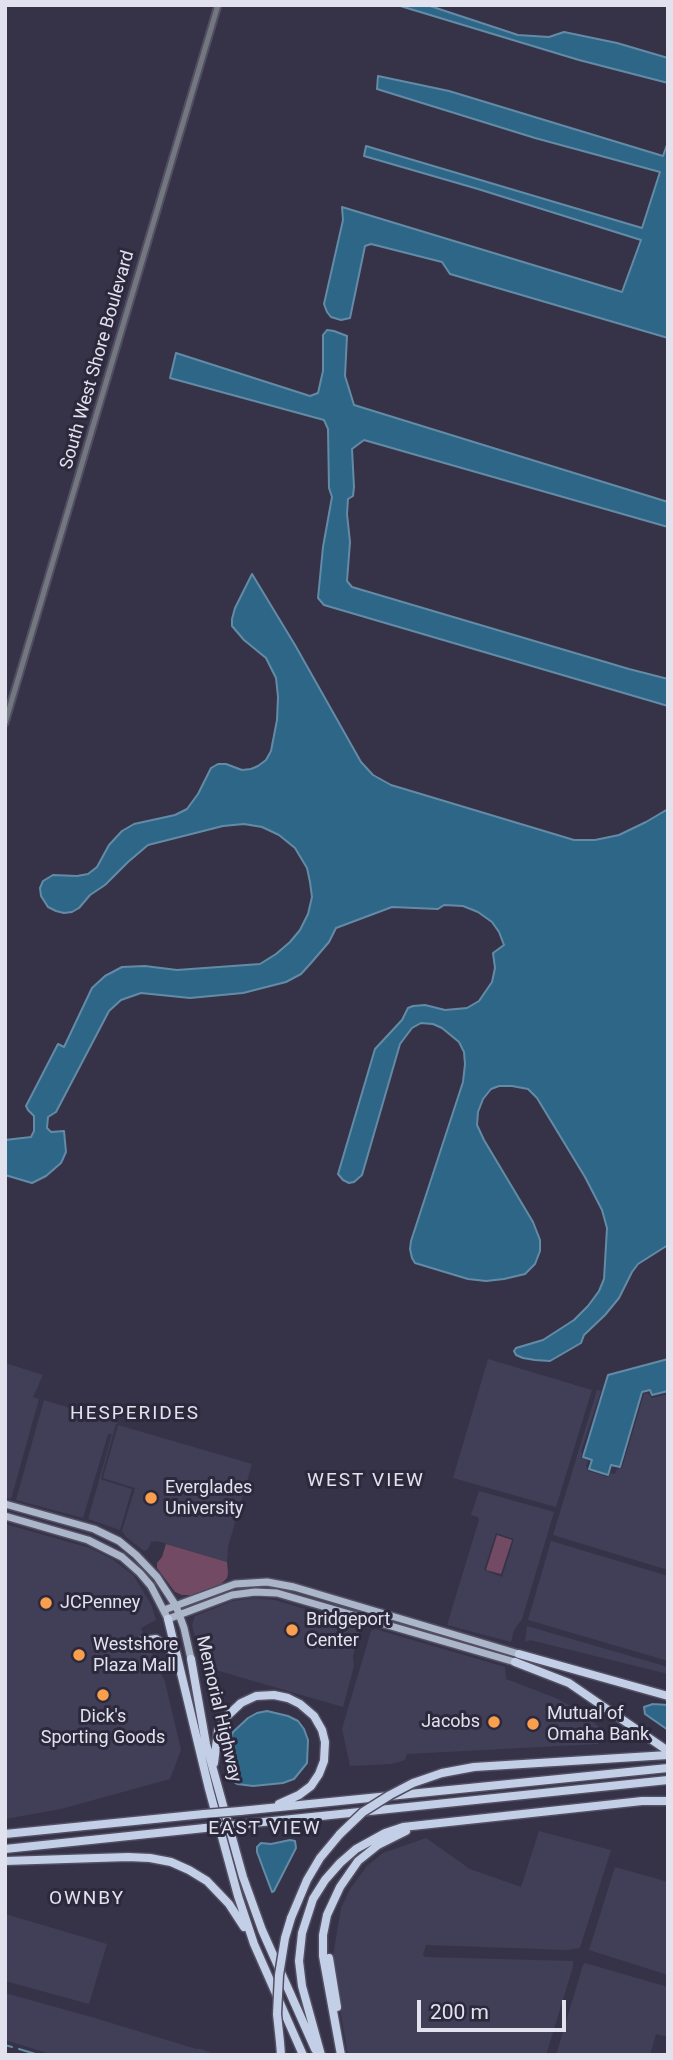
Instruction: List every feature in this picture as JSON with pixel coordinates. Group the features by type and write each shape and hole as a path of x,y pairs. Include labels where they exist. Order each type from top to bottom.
{"highway":[{"name":"Memorial Highway","path":"168,1619 229,1864 254,1944 303,2055"},
{"path":"142,1641 156,1639 175,1653"},
{"path":"517,1658 668,1696"},
{"path":"517,1658 569,1683 668,1753"},
{"name":"Memorial Highway","path":"191,1659 202,1727 252,1903 319,2055"},
{"path":"214,1769 216,1737 220,1724 233,1709 247,1700 267,1695 281,1696 300,1704 314,1716 322,1730 326,1748 323,1765 314,1782 303,1793 288,1800 244,1810"},
{"path":"281,2055 277,2014 279,1975 291,1918 307,1880 320,1858 363,1812 413,1783 442,1773 474,1768 668,1753"},
{"path":"5,1834 668,1768"},
{"path":"5,1849 668,1780"},
{"path":"319,2055 302,1986 301,1943 309,1910 325,1880 356,1849 385,1833 403,1827 642,1801 668,1801"},
{"path":"343,2055 323,1955 323,1935 335,1896 345,1878 366,1854 392,1837 418,1826"},
{"path":"5,1861 128,1857 171,1861 198,1875 216,1889 239,1918 254,1944"}],"main road":[{"path":"8,1504 7,1516 101,1545 144,1568 149,1567"},
{"name":"Memorial Highway","path":"8,1504 83,1526 119,1541 149,1567 164,1586 180,1615 191,1659"},
{"path":"64,1533 83,1526"},
{"path":"121,1557 146,1579 168,1619 232,1595 266,1592 517,1658"},
{"path":"164,1610 227,1586 256,1581 294,1587 372,1609 517,1658"},
{"path":"369,1619 372,1609"}],"street":[{"name":"South West Shore Boulevard","path":"5,723 218,5"}],"shaded area":[{"path":"488,1359 592,1390 556,1507 453,1478"},
{"path":"5,1363 43,1375 33,1397 39,1399 11,1499 5,1497"},
{"path":"597,1390 601,1391 581,1457 588,1461 588,1471 608,1477 622,1468 644,1394 648,1393 652,1398 668,1394 668,1570 553,1535"},
{"path":"44,1400 119,1423 116,1424 101,1478 132,1489 120,1530 88,1519 112,1434 108,1434 83,1518 16,1500"},
{"path":"118,1425 252,1464 228,1547 227,1562 157,1541 151,1542 144,1551 126,1537 122,1531 135,1488 103,1478"},
{"path":"479,1491 554,1512 522,1619 514,1630 511,1642 447,1625 479,1520 471,1515","holes":["496,1533 514,1539 502,1577 484,1570"]},
{"name":"Westshore Plaza Mall","path":"5,1524 90,1548 112,1559 133,1575 151,1604 156,1620 141,1628 165,1682 181,1750 170,1779 61,1809 5,1819"},
{"path":"497,1535 512,1540 501,1574 486,1570"},
{"path":"551,1541 668,1576 668,1661 528,1620"},
{"path":"166,1544 227,1562 227,1578 221,1584 191,1595 175,1592 157,1568"},
{"path":"254,1598 275,1600 361,1626 343,1707 212,1669 200,1659 192,1625 195,1616 233,1601"},
{"path":"527,1626 668,1667 668,1674 530,1640 525,1642"},
{"path":"375,1629 505,1667 506,1679 556,1698 578,1710 603,1730 598,1744 407,1754 405,1760 392,1764 350,1766 342,1729 371,1631"},
{"path":"539,1831 611,1850 580,1948 567,1950 426,1945 423,1955 573,1961 546,2055 348,2055 333,1956 341,1908 350,1889 367,1866 383,1853 426,1838 470,1869 521,1887"},
{"path":"615,1867 668,1882 668,1975 589,1950"},
{"path":"5,1914 107,1944 89,2004 5,1981"},
{"path":"585,1963 668,1987 668,2037 656,2034 650,2055 556,2055"},
{"path":"5,1993 217,2055 54,2055 5,2040"}],"water":[{"path":"397,5 427,5 518,35 549,37 564,32 617,43 668,58 668,83 579,60"},
{"path":"378,76 449,91 663,156 668,142 668,338 450,274 442,262 371,244 365,246 350,318 341,320 331,317 324,304 343,220 342,207 622,292 641,240 364,156 366,146 642,228 660,172 535,138 377,89"},
{"path":"327,330 347,336 345,376 354,405 668,502 668,527 364,440 352,449 354,487 353,496 348,499 350,542 347,581 352,587 668,679 668,706 324,605 318,598 332,497 329,488 328,429 324,420 170,378 176,353 310,396 318,393 323,371 323,335"},
{"path":"252,574 361,762 373,775 391,785 574,840 595,840 619,835 668,809 668,1245 638,1264 619,1298 584,1335 581,1343 550,1361 523,1358 514,1351 543,1340 574,1320 588,1306 604,1279 607,1228 602,1210 585,1177 537,1098 528,1089 499,1086 491,1089 483,1099 477,1125 533,1222 540,1240 540,1251 535,1264 525,1274 486,1281 468,1279 415,1263 412,1258 411,1241 463,1082 464,1052 459,1042 442,1028 421,1023 412,1028 400,1044 362,1175 349,1183 338,1174 375,1049 402,1020 408,1008 425,1005 445,1010 467,1008 479,1001 492,982 495,968 493,953 504,945 492,922 463,906 444,905 438,909 392,907 336,928 329,942 301,974 286,982 243,993 190,998 141,993 121,1000 109,1011 56,1112 48,1117 47,1128 51,1132 64,1131 66,1152 61,1163 46,1176 32,1183 5,1175 5,1140 31,1137 34,1131 34,1116 26,1106 58,1044 64,1047 92,988 105,976 122,967 145,966 177,970 260,964 290,942 308,914 312,897 310,882 307,868 295,848 279,835 262,827 244,824 223,826 148,845 72,912 64,913 48,907 41,896 43,881 53,875 88,874 97,867 109,845 122,831 134,824 175,815 187,809 211,768 226,764 242,770 251,769 266,760 271,751 277,720 276,678 266,658 232,626 235,608"},
{"path":"668,1359 668,1391 652,1395 650,1390 642,1392 620,1467 611,1465 608,1475 589,1469 592,1460 583,1457 608,1375"},
{"path":"653,1704 668,1705 668,1730 645,1714 644,1707"},
{"path":"267,1711 298,1721 308,1740 307,1763 294,1779 283,1783 253,1786 237,1784 231,1780 226,1766 226,1755 233,1732 248,1718"},
{"path":"295,1841 296,1848 272,1892 257,1847 261,1843"}],"waterway":[{"path":"5,2045 12,2047"},
{"path":"19,2049 39,2055"}],"place":[{"name":"Everglades University","path":"151,1498"},
{"name":"JCPenney","path":"46,1603"},
{"name":"Bridgeport Center","path":"292,1630"},
{"name":"Westshore Plaza Mall","path":"79,1655"},
{"name":"Dick's Sporting Goods","path":"103,1695"},
{"name":"Jacobs","path":"494,1722"},
{"name":"Mutual of Omaha Bank","path":"533,1724"}],"district":[{"name":"HESPERIDES","path":"135,1414"},
{"name":"WEST VIEW","path":"366,1481"},
{"name":"EAST VIEW","path":"265,1829"},
{"name":"OWNBY","path":"87,1899"}]}
